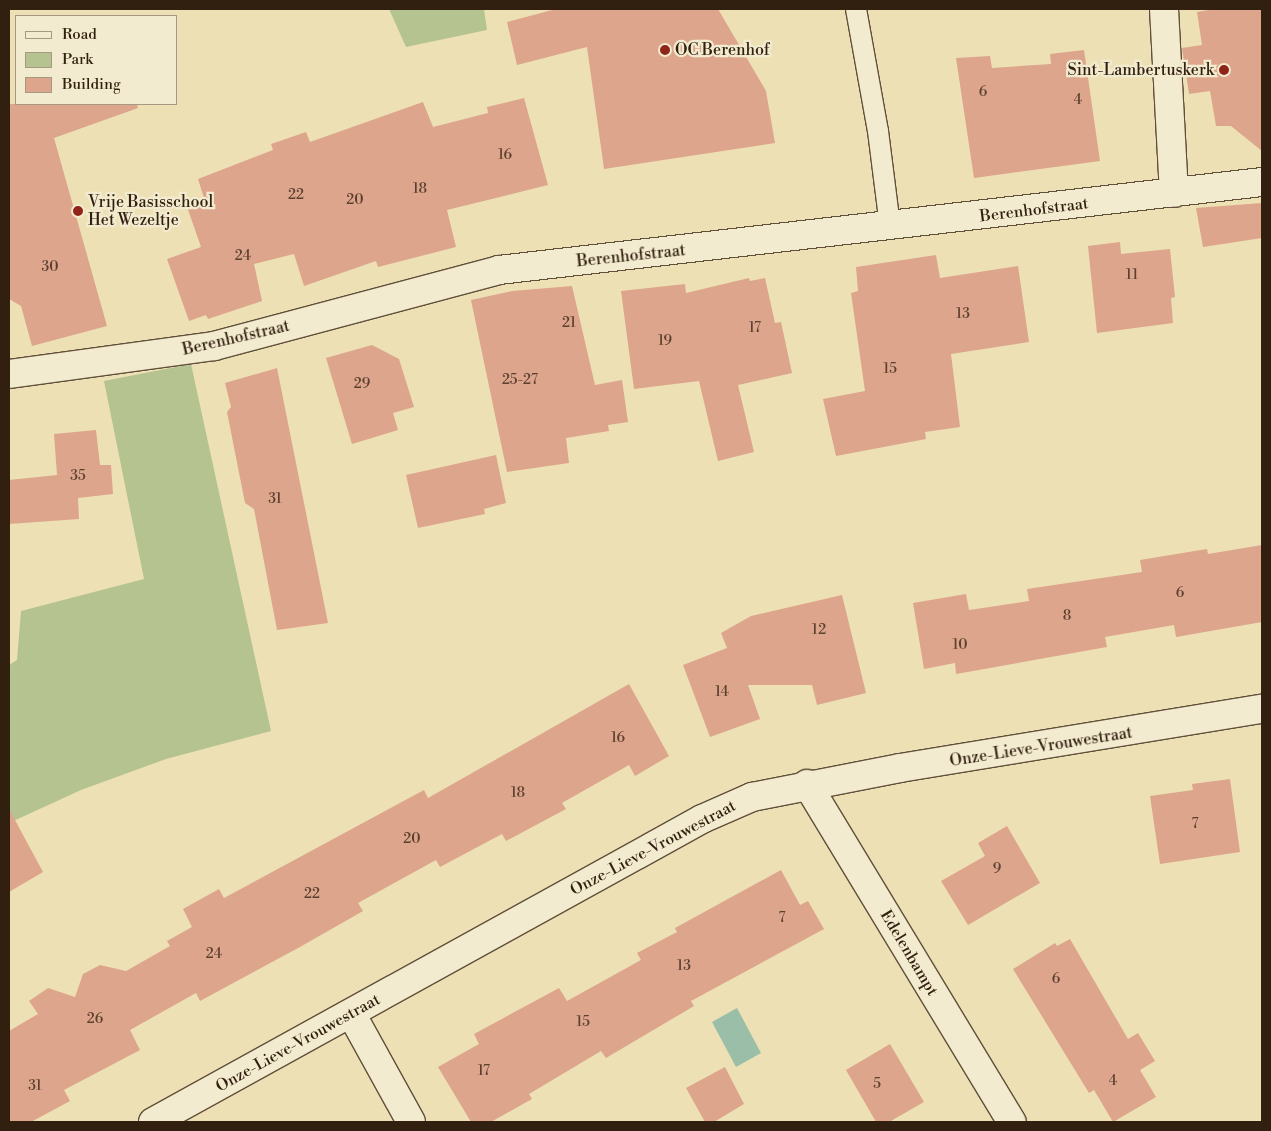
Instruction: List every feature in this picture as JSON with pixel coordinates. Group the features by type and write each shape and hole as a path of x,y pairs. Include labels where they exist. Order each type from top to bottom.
{"street":[{"path":"1164,9 1174,193"},
{"name":"Berenhofstraat","path":"9,374 214,346 499,270 1262,182"},
{"name":"Onze-Lieve-Vrouwestraat","path":"153,1122 352,1014 702,819 752,797 807,784 1262,710"},
{"name":"Edelenbampt","path":"807,784 1012,1122"},
{"path":"352,1014 411,1122"}],"lane":[{"path":"856,9 878,131 890,226"}],"green space":[{"path":"389,9 484,9 487,30 406,47"},
{"path":"191,364 271,731 166,759 81,790 9,823 9,665 17,660 21,611 144,579 104,381"}],"shaded area":[{"path":"737,1008 761,1053 736,1067 712,1022"}],"building":[{"name":"OC Berenhof","path":"556,9 718,9 766,91 775,143 604,169 587,47 517,65 507,22"},
{"name":"Sint-Lambertuskerk","path":"1215,9 1262,9 1262,151 1231,126 1216,126 1210,91 1189,94 1182,48 1202,45 1197,12"},
{"path":"1084,50 1100,161 974,178 956,58 990,56 992,68 1051,64 1050,54"},
{"path":"524,98 548,185 447,210 456,247 378,267 376,261 304,286 294,254 254,264 262,301 208,319 206,315 189,321 167,259 201,247 186,204 204,198 198,179 273,150 271,144 306,132 310,142 423,102 433,127 488,113 487,107"},
{"path":"9,104 137,105 138,108 54,138 107,326 32,346 21,306 9,299"},
{"path":"1262,203 1262,238 1203,247 1196,208"},
{"path":"1120,242 1121,254 1170,249 1175,297 1171,298 1173,323 1097,333 1088,246"},
{"path":"936,255 940,278 1018,266 1029,342 951,354 960,427 925,432 926,439 836,456 823,399 865,391 851,293 858,291 856,267"},
{"path":"749,278 750,281 765,278 775,323 781,322 792,373 738,385 754,452 718,461 699,381 634,389 621,291 685,284 686,293"},
{"path":"572,286 595,385 622,380 628,422 608,425 609,431 566,438 569,463 507,472 471,300 512,291"},
{"path":"372,345 399,359 414,407 393,413 398,430 352,444 326,358"},
{"path":"277,368 328,623 277,630 254,509 245,503 227,412 231,407 225,383"},
{"path":"96,430 100,465 111,465 113,494 78,498 79,519 9,524 9,480 57,475 54,434"},
{"path":"496,455 506,503 484,509 485,514 418,528 406,475"},
{"path":"1262,545 1262,622 1176,637 1174,625 1105,637 1107,647 956,674 955,663 924,669 913,603 966,594 969,610 1029,601 1027,589 1142,572 1140,560 1207,549 1208,554"},
{"path":"842,595 866,693 817,705 812,685 748,685 760,719 710,737 683,665 727,648 721,633 751,616"},
{"path":"629,684 669,756 635,776 629,765 562,803 566,809 506,841 502,834 440,867 436,860 358,903 363,911 300,947 200,1001 196,993 130,1030 140,1050 64,1090 70,1101 31,1122 9,1122 9,1031 38,1014 29,1001 48,988 75,997 83,974 100,965 126,971 170,946 167,941 192,927 183,909 219,889 224,898 424,790 428,798"},
{"path":"1230,779 1240,852 1160,864 1150,796 1193,790 1192,784"},
{"path":"9,809 43,872 9,892"},
{"path":"1007,826 1040,883 968,925 941,881 985,856 978,843"},
{"path":"781,870 800,905 808,901 824,929 691,1001 694,1006 606,1058 601,1051 529,1094 532,1099 491,1122 471,1122 438,1067 479,1044 474,1034 559,988 567,1001 641,960 637,953 677,932 675,928"},
{"path":"1070,939 1128,1039 1138,1033 1155,1061 1140,1070 1156,1097 1113,1122 1094,1090 1089,1093 1013,969 1055,943 1057,946"},
{"path":"890,1044 924,1102 889,1122 876,1122 846,1070"},
{"path":"725,1067 744,1104 714,1122 705,1122 686,1088"}],"place":[{"name":"OC Berenhof","path":"665,50"},
{"name":"Sint-Lambertuskerk","path":"1224,70"},
{"name":"Vrije Basisschool Het Wezeltje","path":"78,211"}]}
